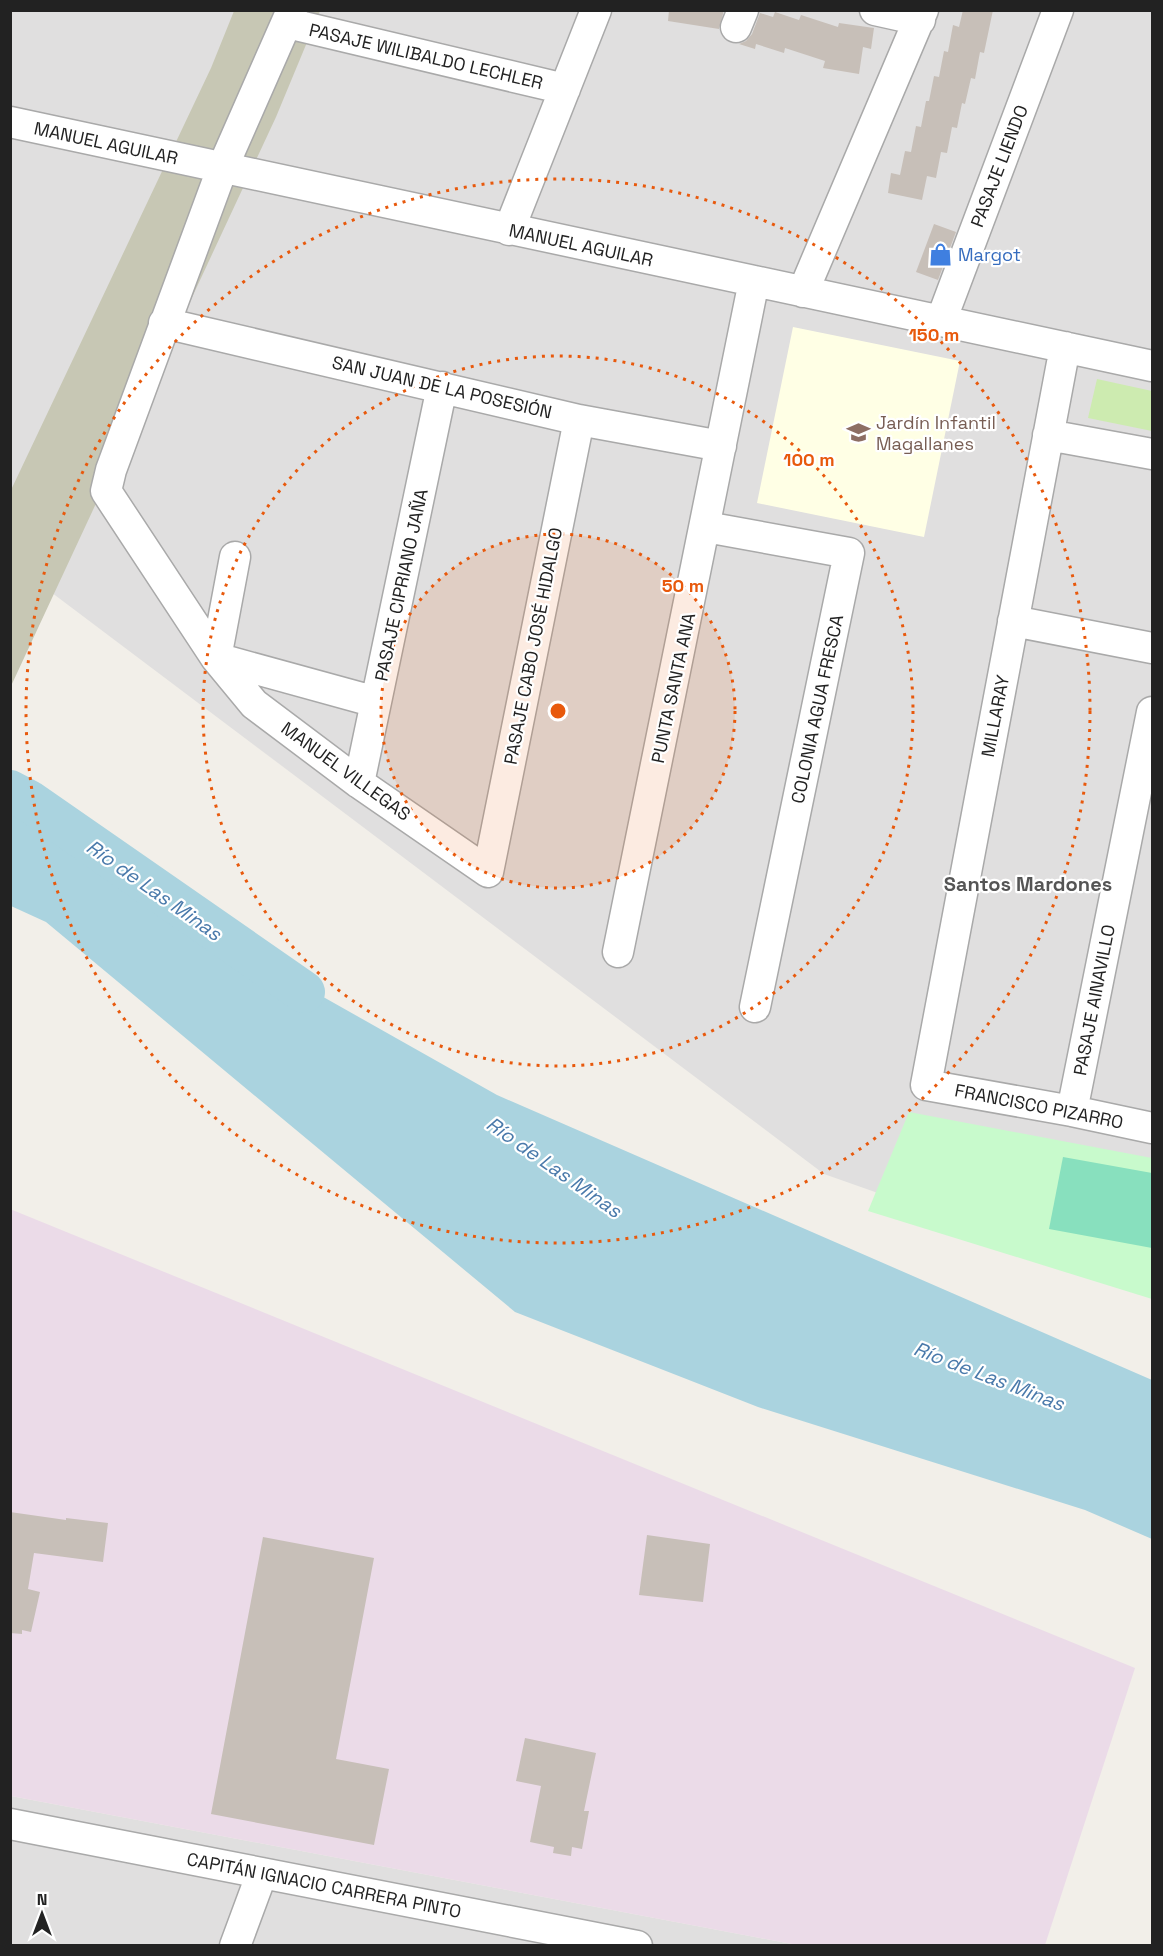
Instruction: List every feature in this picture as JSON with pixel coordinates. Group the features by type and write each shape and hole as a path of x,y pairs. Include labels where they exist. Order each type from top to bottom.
{"street":[{"path":"509,230 596,10"},
{"path":"803,292 922,15 875,10"},
{"name":"PASAJE LIENDO","path":"940,321 1058,10"},
{"path":"164,323 222,169 290,17"},
{"name":"PASAJE WILIBALDO LECHLER","path":"290,17 565,89"},
{"name":"MANUEL AGUILAR","path":"10,122 1152,366"},
{"name":"PUNTA SANTA ANA","path":"618,952 754,281"},
{"name":"SAN JUAN DE LA POSESIÓN","path":"164,323 579,420 721,446"},
{"name":"MANUEL VILLEGAS","path":"164,323 111,471 106,491 216,658 254,704 359,783 488,872"},
{"name":"MILLARAY","path":"926,1085 1065,347"},
{"name":"PASAJE CIPRIANO JAÑA","path":"359,783 442,387"},
{"name":"PASAJE CABO JOSÉ HIDALGO","path":"488,872 579,420"},
{"path":"1048,435 1152,454"},
{"name":"COLONIA AGUA FRESCA","path":"706,526 849,554 755,1007"},
{"path":"235,557 216,658 376,702"},
{"path":"1013,621 1152,648"},
{"name":"PASAJE AINAVILLO","path":"1072,1111 1152,712"},
{"name":"FRANCISCO PIZARRO","path":"926,1085 1152,1128"},
{"name":"CAPITÁN IGNACIO CARRERA PINTO","path":"10,1824 262,1873 544,1937 637,1946"},
{"path":"235,1946 262,1873"}],"shaded area":[{"path":"10,11 1152,11 1152,1290 824,1174 11,562"},
{"path":"234,11 320,11 276,117 11,686 11,490 211,68"},
{"name":"Jardín Infantil Magallanes","path":"793,327 960,361 924,537 757,503"},
{"path":"10,1209 1135,1668 1045,1945 797,1945 11,1796"},
{"path":"11,1796 797,1945 11,1945"}],"green space":[{"path":"1097,379 1152,391 1152,431 1088,418"},
{"path":"909,1112 1152,1158 1152,1299 868,1211"},
{"path":"1063,1157 1152,1173 1152,1248 1049,1229"}],"water":[{"path":"11,794 256,959 497,1095 1152,1380 1152,1539 1085,1510 758,1407 515,1312 46,922 11,906"}],"building":[{"path":"669,10 724,10 719,29 668,21"},
{"path":"963,10 993,10 984,53 980,52 975,79 971,78 965,104 962,103 957,128 952,127 947,153 941,152 936,178 927,176 922,200 888,193 891,173 900,175 905,151 911,152 916,126 921,127 934,76 939,77 944,51 948,52 953,25 959,27"},
{"path":"775,12 799,20 801,15 838,27 839,23 874,28 871,49 863,47 859,74 823,68 825,61 785,48 784,53 756,44 755,49 739,44 746,41 752,34 760,13 773,17"},
{"name":"Margot","path":"934,224 956,232 938,280 916,272"},
{"path":"10,1512 108,1523 103,1562 34,1553 28,1589 40,1592 31,1632 22,1630 22,1634 10,1633"},
{"path":"647,1535 710,1544 703,1602 639,1595"},
{"path":"263,1537 374,1558 336,1759 389,1769 374,1845 211,1814"},
{"path":"525,1738 596,1753 584,1811 589,1811 582,1849 572,1847 571,1856 553,1853 554,1847 530,1842 541,1786 516,1781"}],"waterway":[{"name":"Río de Las Minas","path":"10,791 29,801 304,992"}],"place":[{"name":"Margot","path":"940,254"},
{"name":"Jardín Infantil Magallanes","path":"858,432"}],"district":[{"name":"Santos Mardones","path":"1028,884"}]}
